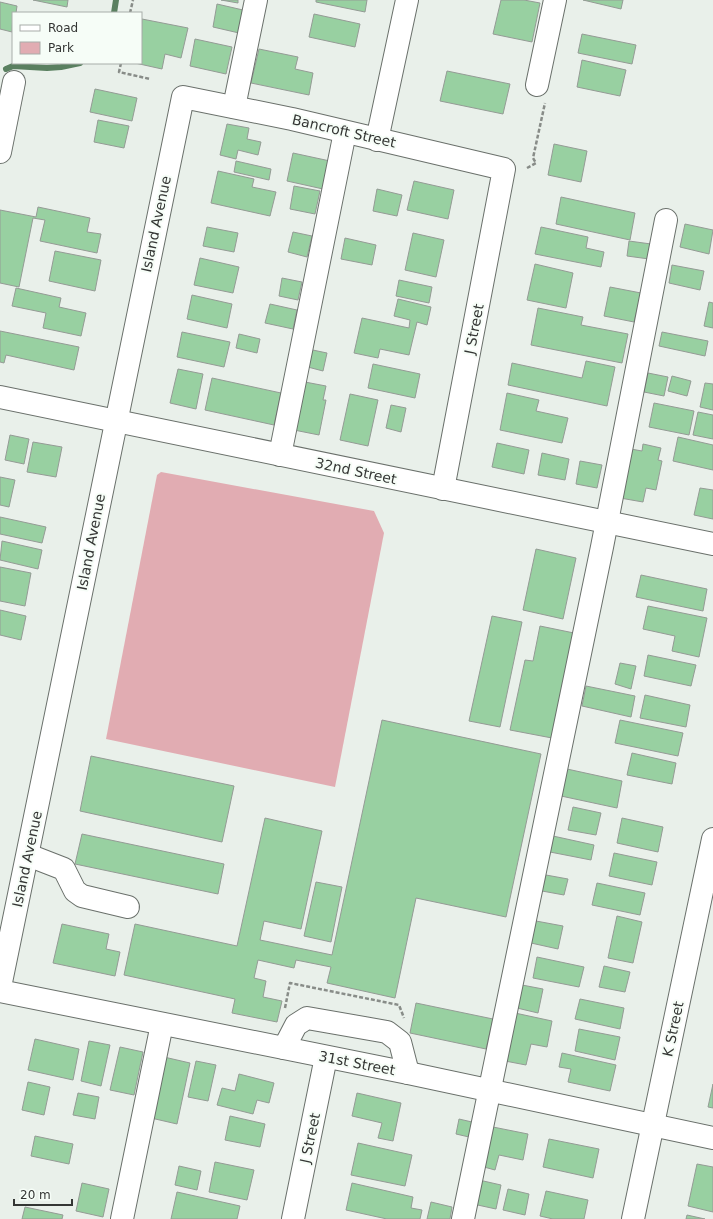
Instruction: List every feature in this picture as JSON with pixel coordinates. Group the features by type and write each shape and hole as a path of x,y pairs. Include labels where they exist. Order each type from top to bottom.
{"street":[{"path":"234,107 256,0"},
{"path":"377,140 407,0"},
{"path":"541,93 555,0"},
{"path":"0,152 14,82"},
{"name":"Bancroft Street","path":"183,96 504,169"},
{"name":"Island Avenue","path":"0,987 183,96"},
{"path":"280,455 345,132"},
{"name":"J Street","path":"443,489 504,169"},
{"path":"463,1219 607,522 666,220"},
{"name":"32nd Street","path":"0,397 713,544"},
{"name":"K Street","path":"633,1219 713,839"},
{"path":"28,855 64,869 75,891 82,896 128,906"},
{"name":"31st Street","path":"0,991 408,1073 713,1138"},
{"path":"284,1048 296,1025 307,1018 387,1032 400,1042 408,1073"},
{"path":"122,1219 162,1024"},
{"name":"J Street","path":"293,1219 326,1057"}],"path":[{"path":"130,12 133,0"},
{"path":"120,64 119,72 150,79"},
{"path":"527,168 536,163 533,158 541,93"}],"green space":[{"path":"161,472 374,511 384,533 335,787 106,739 157,475"}],"building":[{"path":"33,0 68,0 67,7"},
{"path":"221,0 238,0 238,3"},
{"path":"316,0 367,0 365,12 316,2"},
{"path":"501,0 524,0 540,3 532,42 493,34"},
{"path":"583,0 623,0 621,9"},
{"path":"0,2 17,6 16,12 12,12 12,32 0,29"},
{"path":"217,4 243,10 239,33 213,27"},
{"path":"314,14 360,24 355,47 309,37"},
{"path":"142,19 188,28 181,58 165,54 162,69 140,64 142,64"},
{"path":"582,34 636,45 632,64 578,53"},
{"path":"195,39 232,47 226,74 190,66"},
{"path":"259,49 298,57 295,69 313,73 309,95 251,83"},
{"path":"582,60 626,70 620,96 577,87"},
{"path":"447,71 510,84 503,114 440,101"},
{"path":"95,89 137,98 132,121 90,112"},
{"path":"98,120 129,126 124,148 94,142"},
{"path":"227,124 249,128 247,139 261,142 258,155 238,150 236,159 220,155"},
{"path":"554,144 587,151 581,182 548,175"},
{"path":"293,153 330,161 323,189 287,181"},
{"path":"236,161 271,169 269,180 234,172"},
{"path":"218,171 254,179 252,187 276,192 270,216 211,203"},
{"path":"414,181 454,190 448,219 407,210"},
{"path":"294,186 320,191 315,214 290,209"},
{"path":"377,189 402,195 397,216 373,211"},
{"path":"561,197 635,213 630,240 556,224"},
{"path":"38,207 90,218 87,232 101,234 97,253 40,241 45,220 33,218 19,287 0,283 0,210 36,217"},
{"path":"685,224 713,230 709,254 680,247"},
{"path":"207,227 238,233 234,252 203,246"},
{"path":"541,227 588,237 586,248 604,252 601,267 535,254"},
{"path":"293,232 312,236 307,257 288,252"},
{"path":"413,233 444,240 436,277 405,270"},
{"path":"345,238 376,245 372,265 341,259"},
{"path":"629,241 651,244 649,259 627,256"},
{"path":"55,251 101,260 95,291 49,281"},
{"path":"200,258 239,267 233,293 194,285"},
{"path":"535,264 573,273 566,308 527,300"},
{"path":"672,265 704,271 700,290 669,283"},
{"path":"282,278 302,282 298,300 279,296"},
{"path":"399,280 432,287 429,303 396,296"},
{"path":"610,287 641,293 634,322 604,316"},
{"path":"16,288 61,298 59,307 86,313 81,336 43,328 46,313 12,306"},
{"path":"192,295 232,304 227,328 187,319"},
{"path":"398,299 431,307 427,325 417,322 409,355 380,349 378,358 354,353 362,318 409,328 410,320 394,316"},
{"path":"709,302 713,303 713,328 704,326"},
{"path":"270,304 297,310 293,329 265,323"},
{"path":"538,308 583,317 581,325 628,334 622,363 531,345"},
{"path":"0,331 79,347 74,370 6,355 4,363 0,362"},
{"path":"182,332 230,342 224,367 177,357"},
{"path":"662,332 708,341 705,356 659,346"},
{"path":"239,334 260,339 257,353 236,348"},
{"path":"308,349 327,353 323,371 304,366"},
{"path":"586,361 615,367 607,406 508,385 512,363 582,378"},
{"path":"373,364 420,374 415,398 368,388"},
{"path":"178,369 203,374 196,409 170,403"},
{"path":"648,373 668,377 664,396 644,392"},
{"path":"672,376 691,381 687,396 668,391"},
{"path":"212,378 281,393 274,425 205,410"},
{"path":"305,382 326,386 323,400 326,400 319,435 294,430"},
{"path":"705,383 713,384 713,410 700,407"},
{"path":"507,393 539,400 536,411 568,418 562,443 500,430"},
{"path":"350,394 378,400 368,446 340,440"},
{"path":"654,403 694,411 689,435 649,427"},
{"path":"391,405 406,408 401,432 386,428"},
{"path":"698,412 713,415 713,439 693,435"},
{"path":"10,435 29,439 24,464 5,460"},
{"path":"678,437 713,445 713,470 673,461"},
{"path":"33,442 62,447 56,477 27,472"},
{"path":"497,443 529,450 524,474 492,467"},
{"path":"643,444 661,448 658,460 662,461 656,490 646,488 643,502 620,498 631,449 642,451"},
{"path":"542,453 569,459 565,480 538,475"},
{"path":"580,461 602,465 597,488 576,484"},
{"path":"0,477 15,480 9,507 0,505"},
{"path":"700,488 713,490 713,519 694,515"},
{"path":"0,517 46,527 42,543 0,534"},
{"path":"2,541 42,550 38,569 0,560"},
{"path":"536,549 576,558 563,619 523,610"},
{"path":"0,567 31,573 25,606 0,601"},
{"path":"641,575 707,589 703,611 636,597"},
{"path":"648,606 707,618 699,657 672,651 675,636 643,629"},
{"path":"0,610 26,616 21,640 0,635"},
{"path":"492,616 522,622 500,727 469,721"},
{"path":"540,626 574,633 552,738 510,730 525,660 533,661"},
{"path":"648,655 696,665 691,686 644,676"},
{"path":"620,663 636,666 631,689 615,684"},
{"path":"586,686 635,696 631,717 582,706"},
{"path":"645,695 690,705 686,727 640,718"},
{"path":"382,720 541,754 506,917 416,898 395,998 327,983 331,967 296,960 294,968 258,960 254,978 266,981 263,997 282,1001 277,1022 232,1013 235,999 124,975 135,924 237,946 265,818 322,831 301,929 264,921 260,940 332,955"},
{"path":"620,720 683,733 678,756 615,743"},
{"path":"632,753 676,763 672,784 627,775"},
{"path":"91,756 234,786 222,842 80,811"},
{"path":"567,769 622,781 617,808 561,796"},
{"path":"573,807 601,813 596,835 568,830"},
{"path":"622,818 663,827 658,852 617,843"},
{"path":"82,834 224,864 218,894 75,864"},
{"path":"553,836 594,845 591,860 550,852"},
{"path":"614,853 657,862 652,885 609,876"},
{"path":"546,875 568,879 564,895 542,891"},
{"path":"316,882 342,887 331,942 304,936"},
{"path":"597,883 645,893 640,915 592,905"},
{"path":"617,916 642,922 633,963 608,958"},
{"path":"536,921 563,926 558,949 531,943"},
{"path":"62,924 109,934 106,949 120,952 115,976 53,963"},
{"path":"537,957 584,967 579,987 533,978"},
{"path":"604,966 630,972 625,992 599,987"},
{"path":"522,985 543,989 538,1013 517,1008"},
{"path":"580,999 624,1008 620,1029 575,1019"},
{"path":"416,1003 493,1019 486,1049 410,1033"},
{"path":"515,1013 552,1021 547,1047 531,1044 526,1065 505,1061"},
{"path":"579,1029 620,1037 615,1060 575,1051"},
{"path":"35,1039 79,1049 73,1080 28,1070"},
{"path":"89,1041 110,1045 101,1086 81,1081"},
{"path":"120,1047 143,1052 134,1095 110,1090"},
{"path":"562,1053 616,1065 610,1091 568,1082 571,1069 559,1067"},
{"path":"164,1057 190,1063 177,1124 151,1118"},
{"path":"196,1061 216,1065 208,1101 188,1097"},
{"path":"239,1074 274,1083 269,1103 257,1100 253,1114 217,1105 222,1088 235,1091"},
{"path":"28,1082 50,1087 44,1115 22,1110"},
{"path":"713,1084 713,1108 708,1107"},
{"path":"78,1093 99,1097 95,1119 73,1115"},
{"path":"357,1093 401,1103 393,1141 378,1138 382,1123 352,1116"},
{"path":"230,1116 265,1124 260,1147 225,1140"},
{"path":"459,1119 472,1122 469,1137 456,1134"},
{"path":"493,1127 528,1134 523,1160 499,1155 495,1170 484,1167"},
{"path":"35,1136 73,1144 69,1164 31,1156"},
{"path":"549,1139 599,1149 593,1178 543,1167"},
{"path":"358,1143 412,1155 405,1186 351,1175"},
{"path":"215,1162 254,1170 247,1200 209,1192"},
{"path":"697,1164 713,1167 713,1212 688,1206"},
{"path":"179,1166 201,1171 197,1190 175,1185"},
{"path":"479,1180 501,1185 496,1209 473,1204"},
{"path":"82,1183 109,1189 103,1217 76,1211"},
{"path":"352,1183 413,1197 411,1208 422,1210 420,1219 387,1219 346,1210"},
{"path":"508,1189 529,1194 525,1215 503,1210"},
{"path":"546,1191 588,1200 584,1219 553,1219 540,1216"},
{"path":"177,1192 240,1206 237,1219 171,1219"},
{"path":"431,1202 452,1207 450,1219 427,1219"},
{"path":"25,1207 63,1215 62,1219 22,1219"},
{"path":"687,1215 705,1219 686,1219"}],"waterway":[{"path":"114,12 116,0"},
{"path":"6,69 13,66 47,68 75,64"}]}
